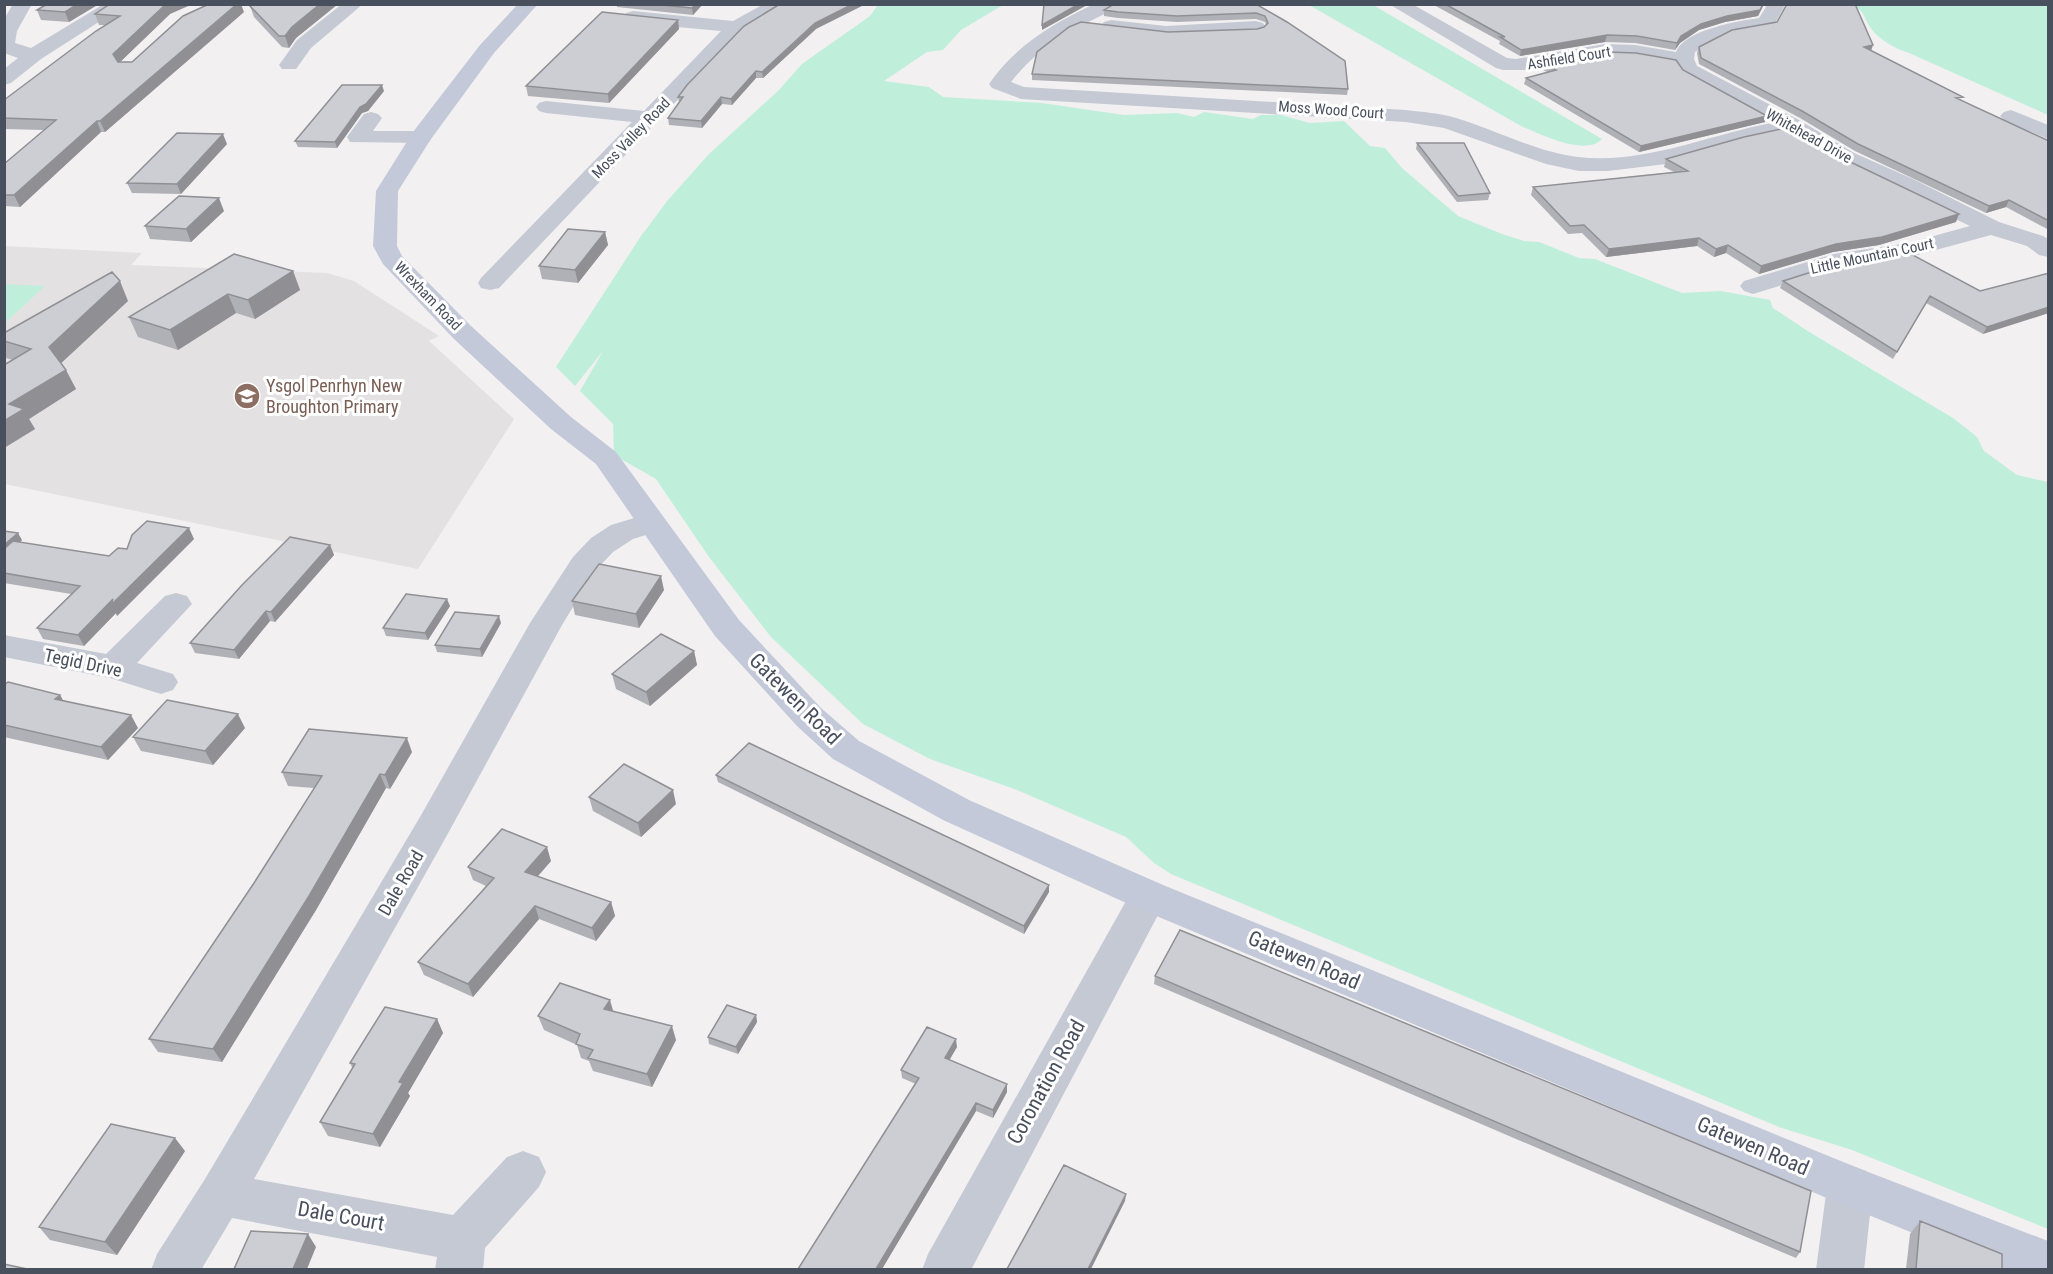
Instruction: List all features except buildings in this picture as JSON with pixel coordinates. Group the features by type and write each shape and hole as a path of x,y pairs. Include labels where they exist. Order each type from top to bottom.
{"main road":[{"name":"Wrexham Road","path":"529,4 487,49 421,137 387,191 385,246 388,253 462,332 561,423 606,459 651,523"},
{"name":"Gatewen Road","path":"651,523 727,628 809,717 846,750 956,810 1149,896 1850,1186 2049,1264"}],"street":[{"path":"23,4 7,31 4,45 15,51 34,56"},
{"path":"4,79 34,56 118,4"},
{"path":"288,65 304,44 354,4"},
{"name":"Moss Valley Road","path":"490,283 736,27 779,4"},
{"name":"Moss Wood Court","path":"1110,4 1061,27 1019,59 999,84 1021,93 1406,116 1448,122 1554,159 1579,164 1608,164 1665,157 1737,136 1791,125"},
{"name":"Ashfield Court","path":"1398,4 1503,64 1530,64 1604,50 1623,50 1684,59"},
{"path":"1684,59 1686,48 1724,29 1766,22 1775,7 1773,4"},
{"path":"611,15 736,27"},
{"path":"1080,19 1153,31 1256,27"},
{"name":"Whitehead Drive","path":"1684,59 1689,70 1791,125 1846,158 1905,184 1991,227 2044,243"},
{"path":"546,107 651,118"},
{"path":"2012,116 2049,134"},
{"path":"344,156 371,118"},
{"path":"358,137 421,137"},
{"name":"Little Mountain Court","path":"1754,286 1834,261 1910,250 1991,227"},
{"name":"Dale Road","path":"174,1269 221,1194 433,828 546,623 584,564 602,545 622,532 651,523"},
{"path":"113,667 176,604"},
{"name":"Tegid Drive","path":"4,646 113,667 161,682"},
{"name":"Coronation Road","path":"945,1269 1149,896"},
{"name":"Dale Court","path":"221,1194 460,1254 523,1172"},
{"path":"1840,1269 1850,1186"}],"shaded area":[{"name":"Ysgol Penrhyn New Broughton Primary","path":"4,246 142,253 131,265 327,273 354,281 439,336 429,341 514,419 418,569 5,484"}],"green space":[{"path":"878,5 1003,5 961,30 943,50 927,52 884,81 929,87 943,97 1042,103 1124,115 1177,113 1194,117 1204,112 1253,119 1261,115 1281,115 1310,123 1344,121 1370,146 1385,148 1402,168 1458,216 1524,241 1539,242 1579,258 1595,259 1682,293 1721,291 1770,300 1773,308 1806,330 1953,418 1977,437 1984,451 2017,475 2048,482 2048,1229 1852,1150 1779,1127 1171,874 1154,863 1126,837 1017,790 930,759 863,724 771,637 709,557 656,479 614,455 613,424 580,391 603,351 575,386 556,367 641,236 668,200 709,154 778,91 802,64 870,16"},
{"path":"1309,5 1373,5 1602,139 1595,144 1574,145 1521,126"},
{"path":"1853,5 2048,5 2048,115 1892,46 1874,32 1862,12"},
{"path":"5,284 45,286 5,323"}],"place":[{"name":"Ysgol Penrhyn New Broughton Primary","path":"247,396"}]}
